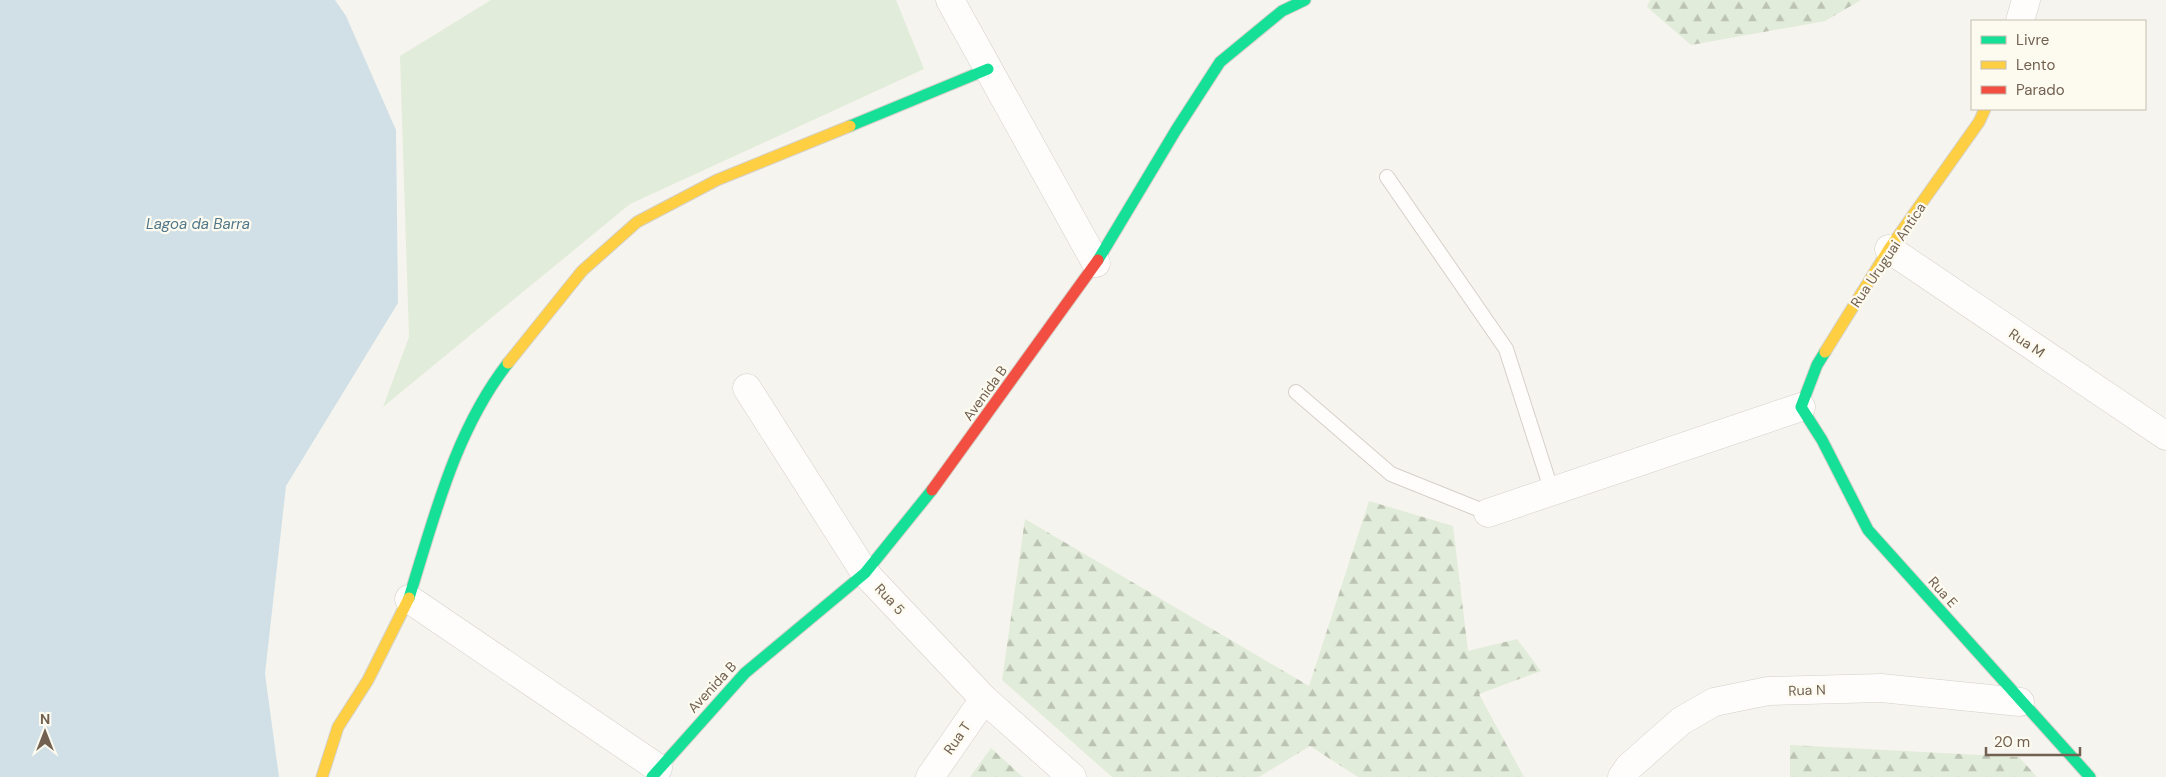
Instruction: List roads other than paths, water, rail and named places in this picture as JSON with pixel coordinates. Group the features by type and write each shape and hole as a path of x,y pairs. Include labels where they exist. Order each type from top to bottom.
{"street":[{"path":"950,0 1096,263"},
{"name":"Avenida B","path":"655,773 745,674 865,573 950,467 1096,263 1176,130 1220,62 1282,11 1305,0"},
{"path":"2020,20 2026,0"},
{"path":"322,777 338,727 368,680 408,599 441,497 474,414 506,366 582,271 637,222 717,180 988,69"},
{"name":"Rua Uruguai Antica","path":"1801,407 1816,364 1889,249 1979,122 1985,110"},
{"name":"Rua M","path":"1889,249 2166,436"},
{"name":"Rua 5","path":"747,388 865,573 984,700 1072,777"},
{"path":"1488,513 1801,407"},
{"name":"Rua E","path":"1801,407 1822,440 1868,530 2020,702 2090,777"},
{"path":"408,599 655,773"},
{"name":"Rua N","path":"1622,777 1629,767 1681,721 1714,702 1768,691 1881,688 2020,702"},
{"name":"Rua T","path":"930,777 984,700"}],"lane":[{"path":"1387,177 1506,349 1552,492"},
{"path":"1296,392 1391,474 1488,513"}],"water":[{"name":"Lagoa da Barra","path":"0,0 335,0 346,16 396,130 398,303 286,486 265,674 279,777 0,777"}]}
